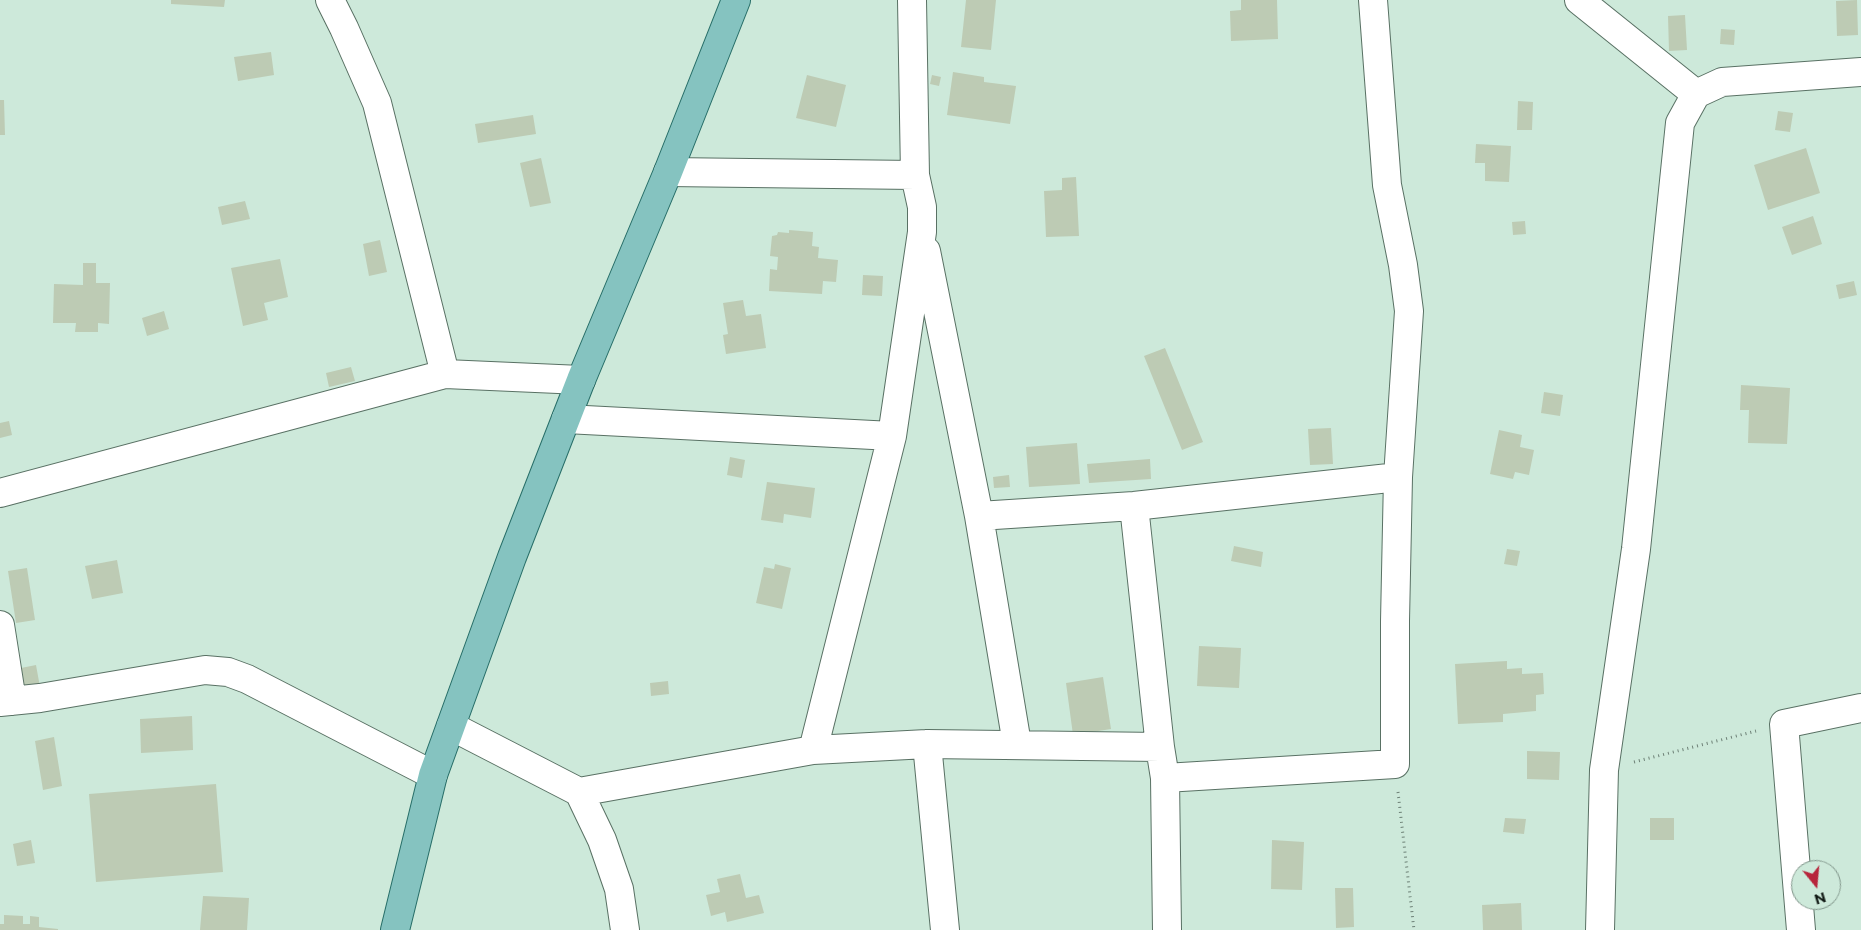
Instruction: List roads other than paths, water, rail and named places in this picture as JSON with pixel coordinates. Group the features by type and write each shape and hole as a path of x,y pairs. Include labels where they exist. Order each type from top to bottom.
{"main road":[{"path":"395,930 433,775 512,557 581,380 668,172 736,0"}],"street":[{"path":"330,0 377,102 445,374"},
{"path":"813,750 892,436 922,232 922,208 915,174 912,0"},
{"path":"1165,778 1395,764 1395,620 1398,477 1409,311 1403,265 1388,184 1373,0"},
{"path":"1579,0 1696,94"},
{"path":"1600,930 1604,770 1636,549 1680,123 1696,94 1722,82 1861,72"},
{"path":"668,172 915,174"},
{"path":"922,232 979,516 1017,744"},
{"path":"0,493 445,374 581,380"},
{"path":"566,420 892,436"},
{"path":"979,516 1134,506 1398,477"},
{"path":"1134,506 1165,778 1167,930"},
{"path":"0,625 6,702 205,670 228,672 247,679 433,775"},
{"path":"1801,930 1784,724 1861,708"},
{"path":"451,726 579,792 602,840 619,889 624,930"},
{"path":"579,792 813,750 926,744 1160,746"},
{"path":"926,744 945,930"}]}
